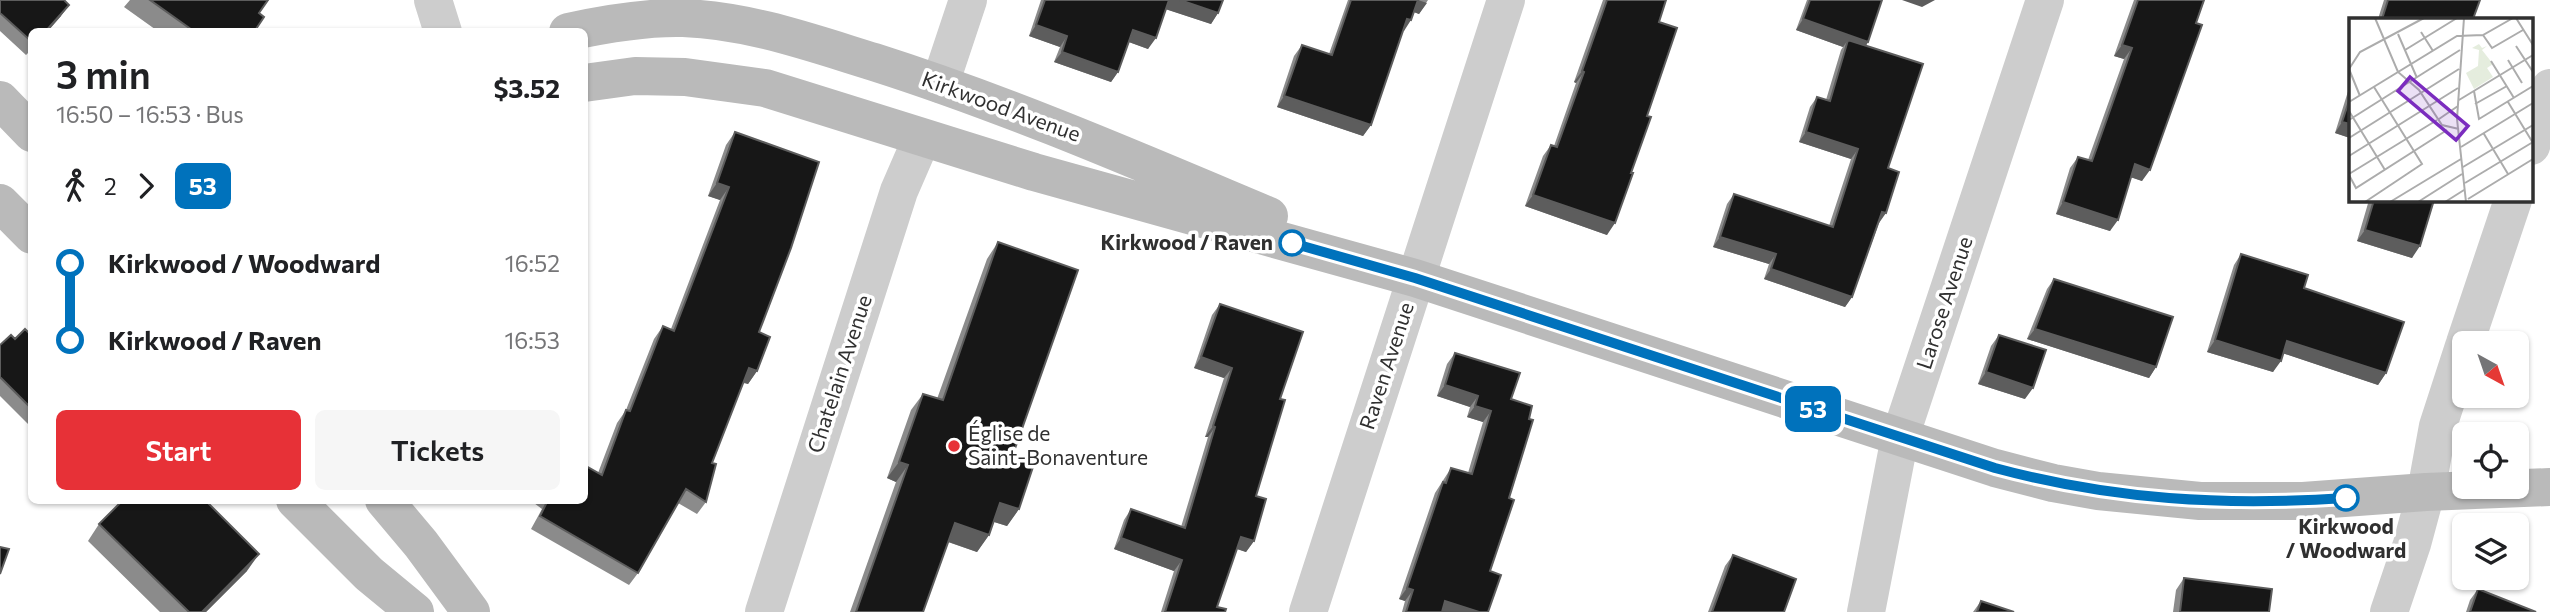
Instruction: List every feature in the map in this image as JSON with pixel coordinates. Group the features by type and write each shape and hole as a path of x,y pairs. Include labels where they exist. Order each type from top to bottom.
{"main road":[{"name":"Kirkwood Avenue","path":"587,28 611,23 672,18 727,23 806,40 940,83 1047,122 1415,278"},
{"name":"Kirkwood Avenue","path":"588,82 635,76 685,77 765,88 1034,172 1415,278 1900,438 2053,483 2148,498 2200,501 2303,501 2550,486"},
{"path":"0,100 28,128"},
{"path":"0,203 28,231"},
{"path":"299,504 369,574 415,612"},
{"path":"387,504 421,544 471,612"}],"street":[{"path":"433,0 442,28"},
{"path":"940,83 968,0"},
{"name":"Raven Avenue","path":"1308,612 1506,0"},
{"name":"Larose Avenue","path":"1866,612 1900,438 2045,0"},
{"path":"2532,143 2550,88"},
{"name":"Chatelain Avenue","path":"764,612 899,191 922,138"},
{"path":"2469,331 2513,201"},
{"path":"2389,612 2426,492 2438,426 2452,382"}],"building":[{"path":"0,0 64,0 69,5 49,28 28,28 28,38 0,13"},
{"path":"150,0 268,0 259,13 264,17 257,28 189,28"},
{"path":"1045,0 1169,0 1156,38 1133,30 1118,72 1062,52 1067,36 1036,25"},
{"path":"1180,0 1223,0 1218,13"},
{"path":"1351,0 1418,0 1411,20 1407,19 1371,125 1284,96 1302,45 1332,55"},
{"path":"1607,0 1666,0 1659,22 1677,28 1647,116 1651,117 1615,223 1533,195 1551,145 1557,147"},
{"path":"1810,0 1882,0 1868,42 1803,19"},
{"path":"2138,0 2204,0 2196,23 2202,25 2150,170 2135,164 2118,220 2063,202 2078,157 2092,161 2132,48 2122,45"},
{"path":"2388,0 2480,0 2473,18 2382,18"},
{"path":"1848,40 1923,64 1888,168 1899,172 1886,213 1882,212 1852,297 1771,269 1776,254 1720,237 1734,194 1833,227 1858,149 1806,132 1817,97 1830,101"},
{"path":"2349,101 2349,124 2342,122"},
{"path":"735,132 819,162 791,248 759,332 770,337 757,371 749,368 712,463 716,464 706,502 686,489 638,573 540,516 546,504 588,504 588,467 602,475 626,410 630,411 663,326 674,331 729,187 717,183"},
{"path":"2374,201 2434,201 2420,246 2365,230"},
{"name":"Église de Saint-Bonaventure","path":"998,242 1078,270 1012,457 1034,464 1019,509 1000,503 989,535 955,523 923,612 856,612 908,465 899,462 923,394 943,400"},
{"path":"2241,254 2308,275 2304,288 2404,322 2386,373 2287,341 2281,361 2215,340"},
{"path":"2054,279 2173,317 2156,367 2035,329"},
{"path":"1220,304 1303,332 1280,399 1285,400 1256,496 1266,499 1254,541 1241,537 1217,607 1226,609 1225,612 1165,612 1182,560 1121,538 1131,509 1185,528 1232,368 1201,357"},
{"path":"25,329 28,332 28,405 0,377 0,345 11,335 15,339"},
{"path":"1999,335 2046,350 2033,388 1986,372"},
{"path":"1455,353 1520,373 1511,399 1532,406 1529,419 1533,420 1509,498 1514,500 1490,571 1501,575 1488,612 1479,612 1445,601 1442,612 1406,612 1413,590 1407,588 1443,482 1446,483 1451,468 1472,474 1491,411 1475,406 1478,396 1445,385"},
{"path":"119,504 209,504 259,554 202,612 189,612 99,524"},
{"path":"0,547 9,549 0,574"},
{"path":"1733,555 1796,579 1784,612 1712,612"},
{"path":"2184,578 2272,589 2269,612 2180,612"},
{"path":"2478,590 2481,590 2536,612 2470,612"},
{"path":"1981,601 2014,612 1977,612"}],"bus line":[{"name":"53","path":"1292,243 1415,278 1995,468 2053,483 2148,498 2200,501 2303,501 2346,498"}],"place":[{"name":"Kirkwood / Raven","path":"1292,243"},
{"name":"Église de Saint-Bonaventure","path":"954,446"},
{"name":"Kirkwood / Woodward","path":"2346,498"}]}
